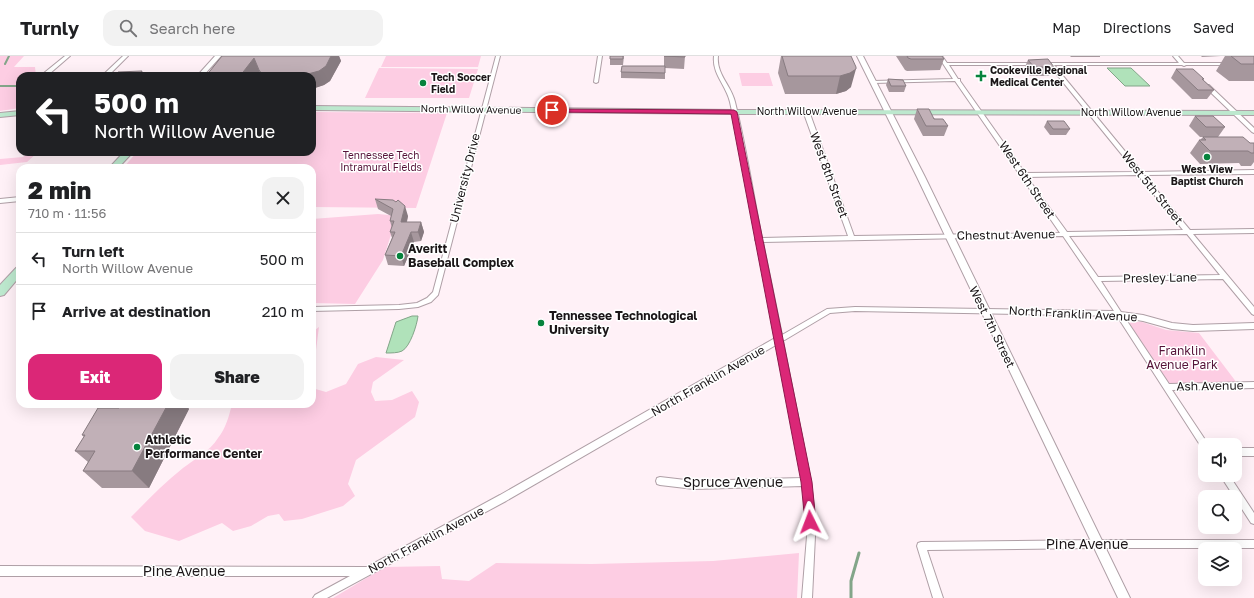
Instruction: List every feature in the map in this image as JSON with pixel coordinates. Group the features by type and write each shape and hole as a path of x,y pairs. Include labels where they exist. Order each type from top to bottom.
{"main road":[{"name":"North Willow Avenue","path":"316,108 734,112 980,111 1254,113"},
{"path":"0,115 16,113"},
{"path":"118,164 124,156"},
{"path":"0,292 16,274"}],"street":[{"path":"48,72 68,56"},
{"path":"109,72 126,56"},
{"path":"204,72 218,56"},
{"name":"University Drive","path":"316,308 399,307 418,305 429,300 436,293 498,56"},
{"path":"596,82 600,56"},
{"path":"716,56 716,68 729,91 734,112 758,240 807,482 811,536 807,598"},
{"name":"West 7th Street","path":"860,56 886,111 921,177 1124,598"},
{"name":"West 6th Street","path":"940,56 980,111 1096,279 1200,438"},
{"path":"1175,56 1189,69"},
{"path":"946,64 1237,64"},
{"name":"West 5th Street","path":"1050,64 1254,312"},
{"path":"873,82 958,80"},
{"path":"1200,80 1254,131"},
{"name":"West 8th Street","path":"806,111 852,239"},
{"path":"1024,175 1254,172"},
{"path":"0,201 16,199"},
{"name":"Chestnut Avenue","path":"758,240 1254,231"},
{"name":"Presley Lane","path":"1096,279 1225,277"},
{"name":"North Franklin Avenue","path":"318,598 503,498 829,311 855,309 984,310 1118,314 1143,318 1172,326 1193,328 1254,326"},
{"name":"Ash Avenue","path":"1166,387 1254,385"},
{"path":"1242,452 1254,452"},
{"name":"Spruce Avenue","path":"660,481 694,485 807,482"},
{"path":"1229,482 1254,520"},
{"name":"Pine Avenue","path":"938,598 921,546 1254,544"},
{"name":"Pine Avenue","path":"0,571 368,571"}],"green space":[{"path":"0,56 24,56 14,67 35,67 36,72 16,72 16,109 0,111"},
{"name":"Tech Soccer Field","path":"386,56 481,56 478,67 381,67"},
{"name":"Tech Soccer Field","path":"379,68 478,69 469,98 365,98"},
{"path":"739,73 769,73 773,86 742,86"},
{"name":"Tennessee Tech Intramural Fields","path":"316,112 447,113 416,208 316,207 316,164 126,164 134,156 316,156"},
{"path":"34,156 27,162 0,165 0,159"},
{"name":"Averitt Baseball Complex","path":"378,214 389,215 396,219 383,260 355,304 316,303 316,219"},
{"name":"Franklin Avenue Park","path":"1142,322 1166,330 1199,333 1237,383 1168,383 1130,327 1130,323"},
{"path":"319,327 316,350 316,329"},
{"path":"376,357 404,360 373,382 371,392 375,401 392,400 412,391 419,402 415,417 356,460 348,484 355,496 343,506 302,519 284,521 279,514 268,516 251,526 233,531 222,523 179,541 145,531 131,517 169,480 207,451 215,443 225,426 231,408 316,408 316,389 326,392 346,384 358,364"},
{"path":"799,553 797,598 333,598 385,567 440,566 442,579 469,581 496,563 592,564 713,561"}],"shaded area":[{"path":"1107,68 1131,68 1150,86 1125,86"},
{"path":"412,316 418,316 415,330 408,345 400,352 386,353 396,322"}],"building":[{"path":"222,56 331,56 326,66 315,72 260,72 254,58 243,72 209,72"},
{"path":"610,56 623,56 623,59 610,59"},
{"path":"664,56 685,56 685,57"},
{"path":"782,56 851,56 856,69 850,73 840,76 788,76"},
{"path":"907,56 942,56 944,59 911,59"},
{"path":"1231,56 1254,56 1254,64 1241,64"},
{"path":"1048,59 1054,67 1034,67 1028,60"},
{"path":"622,66 665,66 665,73 621,72"},
{"path":"1176,69 1193,69 1214,90 1198,90"},
{"path":"142,71 141,72 118,72"},
{"path":"888,79 903,80 906,86 891,86"},
{"path":"917,109 929,109 934,119 943,119 948,126 926,126"},
{"path":"1195,116 1213,116 1225,127 1206,127"},
{"path":"1047,121 1064,121 1070,129 1053,129"},
{"path":"1203,137 1243,137 1250,143 1254,143 1254,153 1248,151 1210,151 1199,140 1206,140"},
{"path":"375,199 393,200 396,202 398,200 405,206 401,222 421,222 418,232 411,232 401,256 385,255 395,232 390,232 394,221 390,221 393,209"},
{"path":"98,408 166,408 132,471 83,471 95,451 75,451 85,435 82,435"}],"waterway":[{"path":"5,64 9,56"},
{"path":"0,86 16,86"},
{"path":"851,598 851,581 859,553"}],"place":[{"name":"Cookeville Regional Medical Center","path":"981,76"},
{"name":"Tech Soccer Field","path":"423,83"},
{"name":"West View Baptist Church","path":"1207,157"},
{"name":"Averitt Baseball Complex","path":"400,256"},
{"name":"Tennessee Technological University","path":"541,323"},
{"name":"Athletic Performance Center","path":"137,447"}],"route":[{"path":"552,110 734,112 765,277 807,482 810,522"}]}
